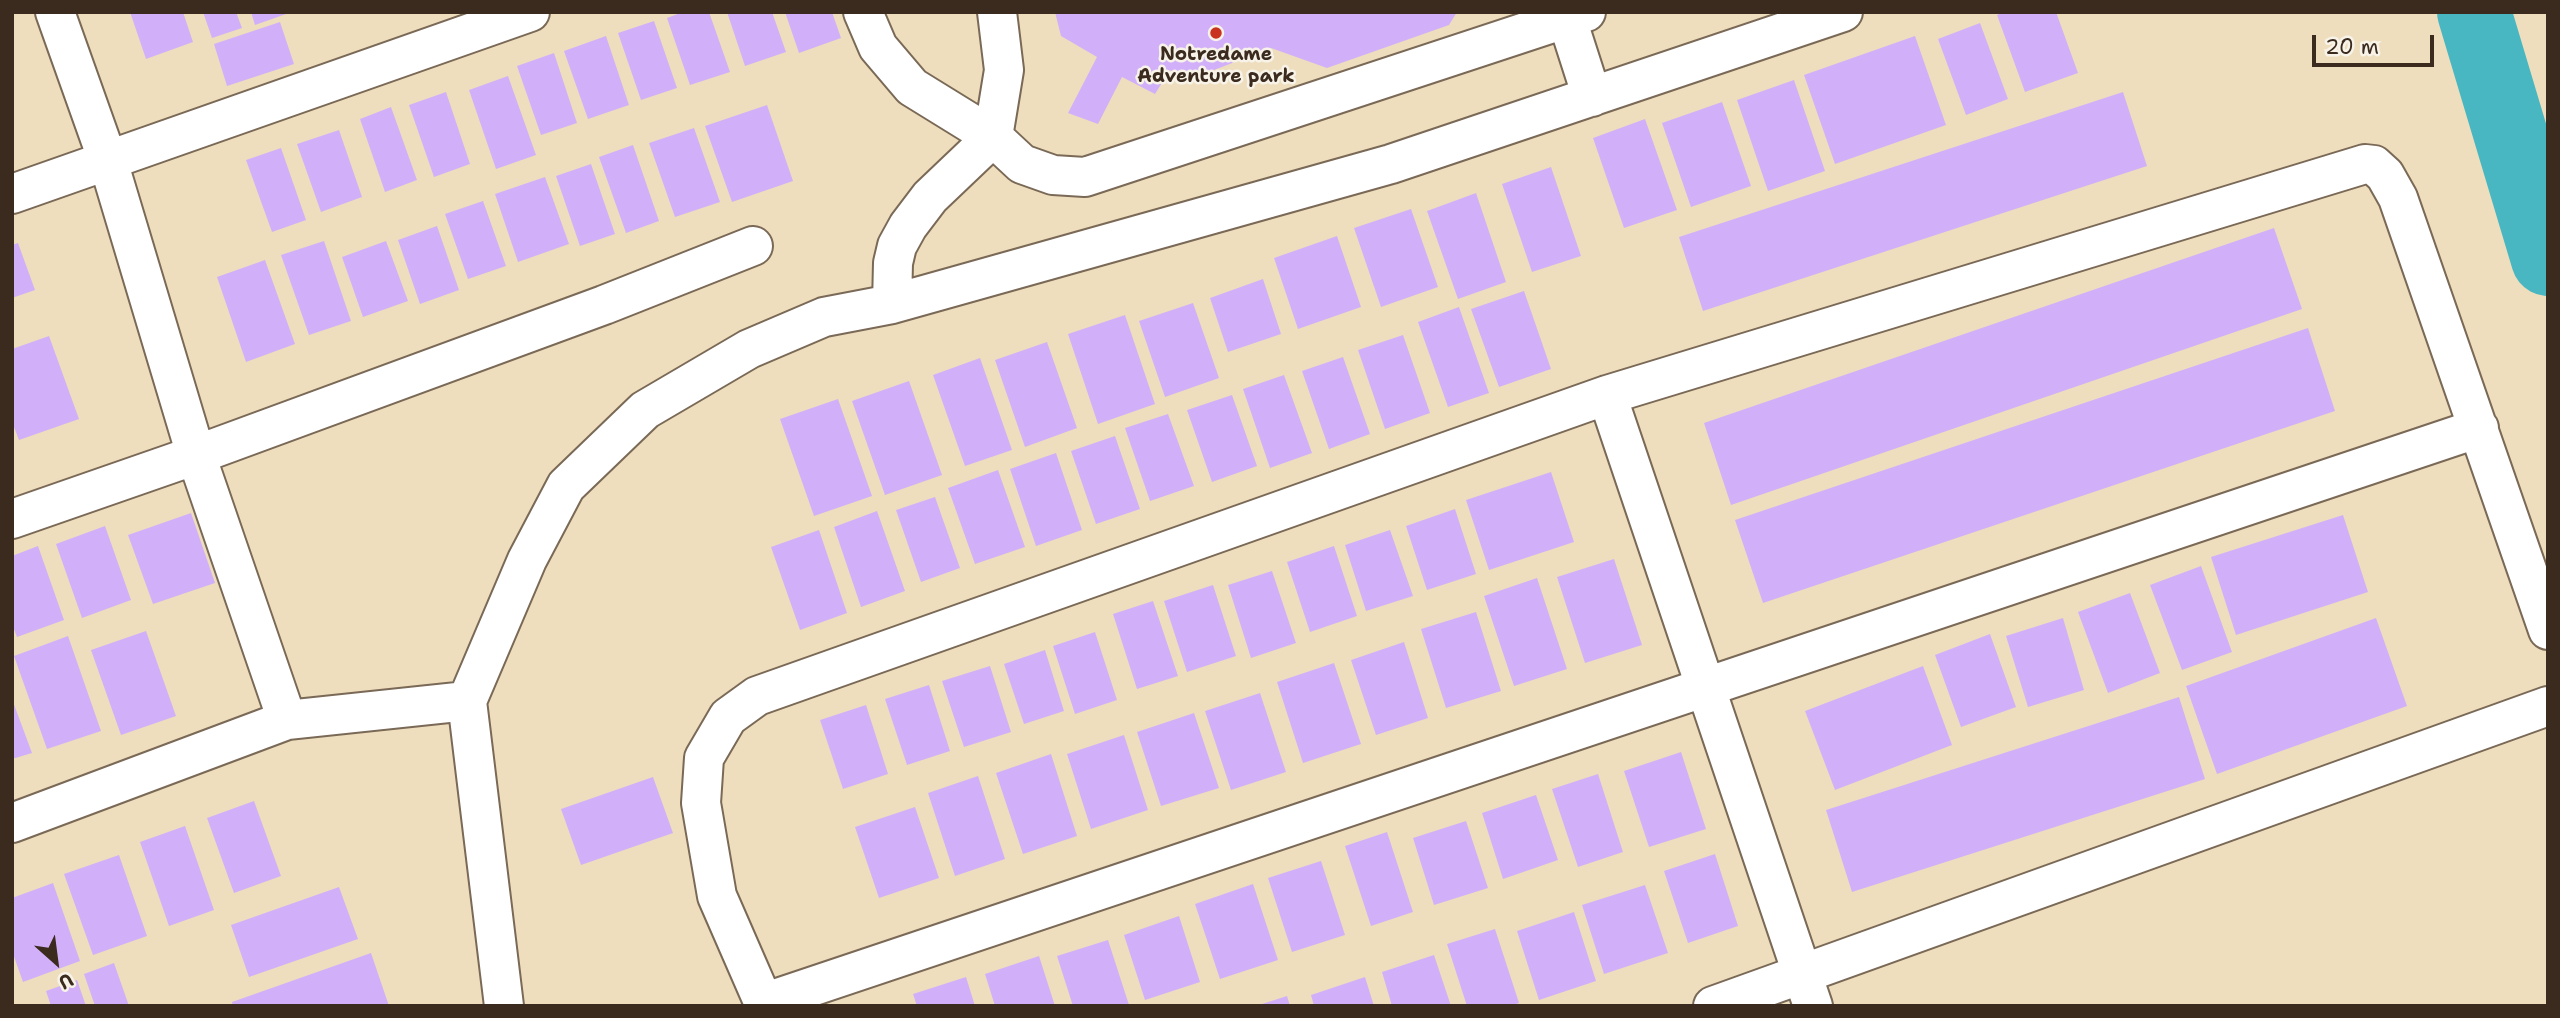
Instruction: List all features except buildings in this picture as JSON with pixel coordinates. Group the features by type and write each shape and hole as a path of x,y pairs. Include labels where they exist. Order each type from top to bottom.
{"street":[{"path":"55,12 108,161 196,455 288,720"},
{"path":"12,194 530,12"},
{"path":"863,12 878,47 912,87 993,137 1022,164 1054,176 1085,177 1576,16 1592,97"},
{"path":"892,304 895,254 908,226 930,197 993,137 1004,70 997,12"},
{"path":"504,1006 467,701 527,560 566,486 645,410 748,349 824,317 892,304 1391,164 1843,12"},
{"path":"2479,428 1704,686 764,1004 717,896 701,803 704,758 727,717 757,696 1607,396 2365,164 2374,165 2385,175 2398,198 2479,428 2548,630"},
{"path":"12,519 196,455 604,305 753,246"},
{"path":"1607,396 1808,990"},
{"path":"12,823 288,720 467,701"},
{"path":"1713,1006 1808,990 2548,706"}],"waterway":[{"path":"2474,12 2548,259"}],"place":[{"name":"Notredame Adventure park","path":"1216,33"}]}
